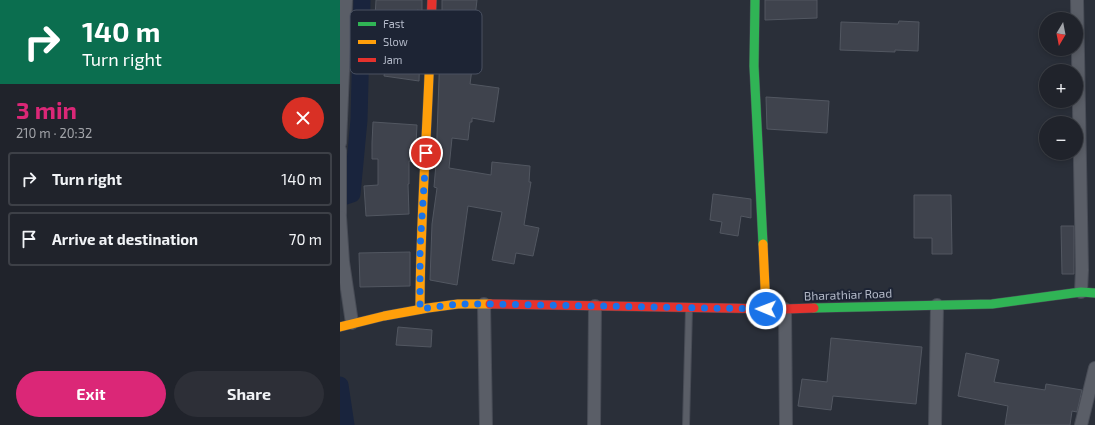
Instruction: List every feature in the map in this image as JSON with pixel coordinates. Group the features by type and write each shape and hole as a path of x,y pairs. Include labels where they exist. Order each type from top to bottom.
{"street":[{"path":"340,143 346,0"},
{"path":"432,0 432,10"},
{"path":"755,0 754,66 766,309"},
{"path":"1077,0 1082,270 1081,292"},
{"path":"420,309 420,249 429,74"},
{"path":"340,150 340,215 343,274 351,323"},
{"name":"Bharathiar Road","path":"340,327 351,323 420,309 458,304 785,309 992,304 1081,292 1095,293"},
{"path":"484,304 486,425"},
{"path":"935,425 937,305"},
{"path":"594,425 596,306"},
{"path":"785,309 786,425"},
{"path":"1081,425 1095,368"}],"lane":[{"path":"686,425 689,308"}],"building":[{"path":"376,0 422,0 422,10 375,10"},
{"path":"442,0 477,0 476,10 442,10"},
{"path":"765,0 817,0 817,18 765,20"},
{"path":"899,21 919,22 918,51 895,50 895,52 840,50 841,22 898,24"},
{"path":"384,74 419,74 419,81 384,76"},
{"path":"439,74 471,74 470,84 499,88 494,122 472,118 472,122 470,122 468,140 452,138 449,168 491,175 492,162 530,166 529,182 531,182 524,225 539,228 533,256 516,253 514,264 492,260 502,212 468,206 457,285 430,280 432,224 437,188 434,187"},
{"path":"766,97 829,101 827,133 767,129"},
{"path":"373,122 417,125 415,162 409,161 409,214 366,216 364,186 378,185 378,159 372,159"},
{"path":"713,194 751,199 751,218 741,216 738,236 720,233 722,222 710,220"},
{"path":"914,195 951,195 952,254 932,254 932,238 914,238"},
{"path":"1061,226 1074,226 1074,274 1062,274"},
{"path":"410,252 410,286 360,287 359,253"},
{"path":"398,327 432,330 431,347 396,345"},
{"path":"831,338 922,347 916,404 833,396 831,410 798,406 802,379 827,382"},
{"path":"966,353 999,360 994,382 1045,390 1046,384 1082,390 1077,412 1072,411 1070,425 1005,425 1008,406 958,396"}],"waterway":[{"path":"362,0 362,10"},
{"path":"340,198 352,194 359,120 360,74"},
{"path":"340,385 346,425"}],"traffic: fast":[{"path":"755,0 754,66 763,244"},
{"path":"814,308 992,304 1081,292 1095,293"}],"traffic: slow":[{"path":"420,309 422,212 429,74"},
{"path":"763,244 766,309"},
{"path":"340,327 384,316 428,308 458,304 490,304"}],"traffic: jam":[{"path":"432,0 432,10"},
{"path":"490,304 785,309 814,308"}],"route":[{"path":"426,153 420,249 420,309 458,304 484,304 766,309"}]}
